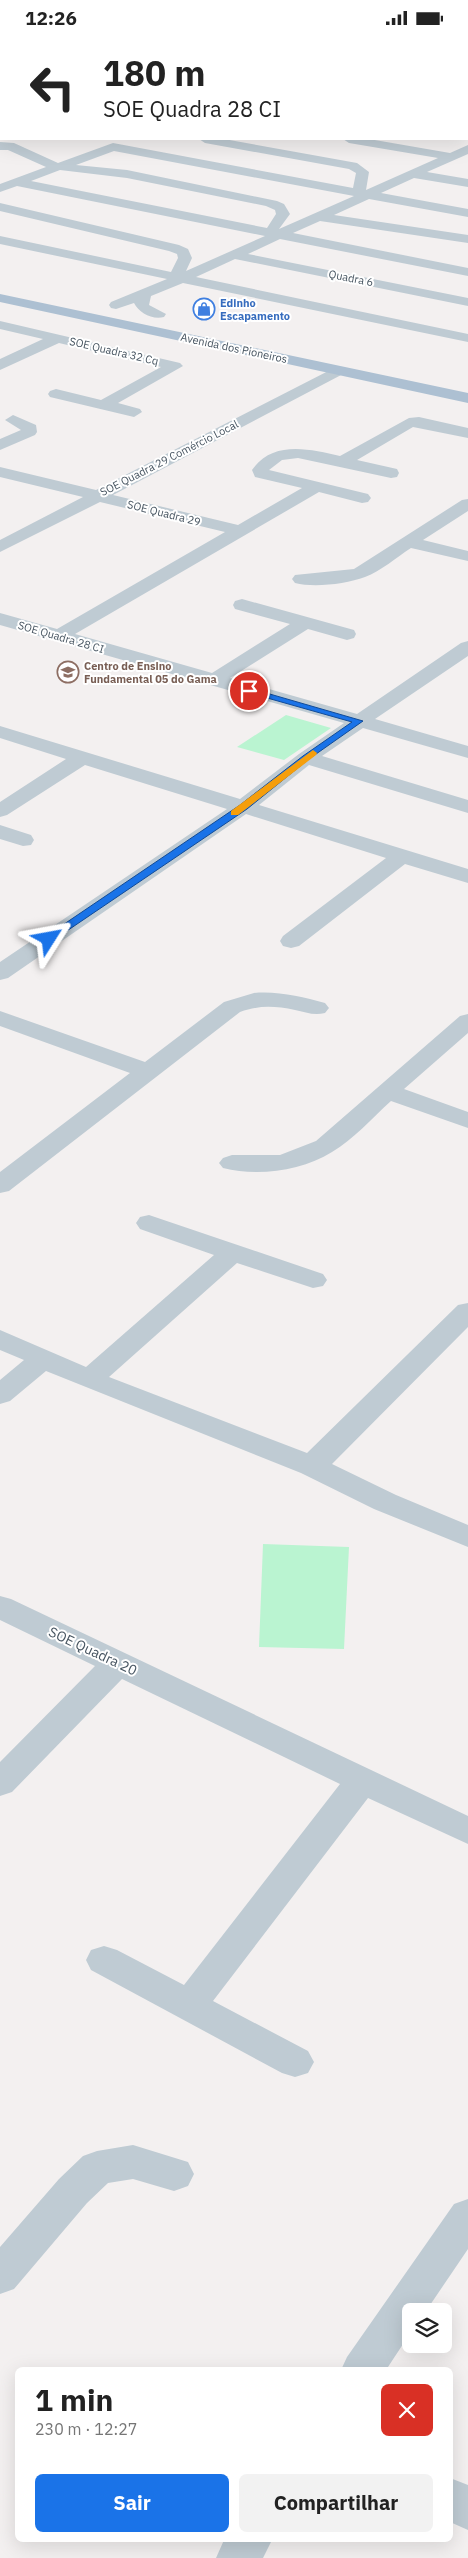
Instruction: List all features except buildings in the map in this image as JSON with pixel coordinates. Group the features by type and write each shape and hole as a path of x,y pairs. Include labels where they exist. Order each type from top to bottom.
{"main road":[{"name":"Avenida dos Pioneiros","path":"0,297 468,399"},
{"name":"Avenida dos Pioneiros","path":"97,301 178,318"},
{"path":"101,320 99,316 102,312 116,305"},
{"path":"191,339 207,335 216,330"},
{"path":"338,371 338,367 345,363 367,360"}],"street":[{"path":"3,147 27,140"},
{"path":"0,188 55,166 131,140"},
{"path":"210,140 353,166 363,172 363,193"},
{"path":"356,140 463,156"},
{"path":"3,147 55,166 127,174 277,205 282,209 283,214 273,234"},
{"path":"113,147 468,213"},
{"path":"116,305 234,255 273,234 317,216 363,193 463,156"},
{"path":"41,160 72,161"},
{"path":"414,174 468,183"},
{"path":"16,182 468,272"},
{"path":"0,209 21,211 174,248 183,252 185,258 179,277"},
{"path":"317,216 468,239"},
{"path":"0,241 468,338"},
{"name":"Quadra 6","path":"234,255 468,302"},
{"path":"144,294 141,303 144,308 159,314"},
{"name":"SOE Quadra 32 Cq","path":"0,325 175,366 103,405"},
{"path":"0,365 58,338"},
{"name":"SOE Quadra 29 Comércio Local","path":"4,542 338,371"},
{"path":"56,394 134,412"},
{"path":"0,445 29,431 30,428 13,420"},
{"path":"342,462 409,423 419,422 468,433"},
{"path":"362,498 261,473 260,470 268,461 292,453 391,473"},
{"name":"SOE Quadra 29","path":"0,472 242,531"},
{"path":"58,636 316,487"},
{"path":"301,579 330,579 359,573 468,505"},
{"path":"410,542 468,556"},
{"path":"242,605 347,634"},
{"name":"SOE Quadra 28 CI","path":"0,619 468,752"},
{"path":"213,681 305,623"},
{"path":"0,973 244,807 306,758 468,647"},
{"path":"0,732 468,876"},
{"path":"0,811 83,757"},
{"path":"306,758 468,807"},
{"path":"0,831 23,840"},
{"path":"291,941 403,855"},
{"path":"0,1185 232,1007 250,999 279,1000 317,1008"},
{"path":"0,1018 147,1071"},
{"path":"232,1163 281,1164 301,1159 325,1146 468,1021"},
{"path":"388,1092 468,1119"},
{"path":"150,1223 312,1280"},
{"path":"89,1379 233,1252"},
{"path":"312,1466 468,1311"},
{"path":"0,1339 89,1379 312,1466 385,1502 468,1537"},
{"path":"0,1395 44,1358"},
{"name":"SOE Quadra 20","path":"0,1607 361,1782 468,1831"},
{"path":"0,1783 118,1663"},
{"path":"189,2005 361,1782"},
{"path":"104,1960 296,2061"},
{"path":"0,2276 72,2191 97,2169 133,2162 174,2174"},
{"path":"364,2367 468,2215"},
{"path":"453,2500 468,2509"},
{"path":"238,2558 249,2542"}],"green space":[{"path":"286,715 331,728 284,760 237,747"},
{"path":"263,1544 349,1547 344,1649 259,1647"}],"slow traffic":[{"path":"235,813 313,753"}],"place":[{"name":"Edinho Escapamento","path":"204,309"},
{"name":"Centro de Ensino Fundamental 05 do Gama","path":"68,672"}],"route":[{"path":"49,939 244,807 306,758 359,721 249,691"}]}
